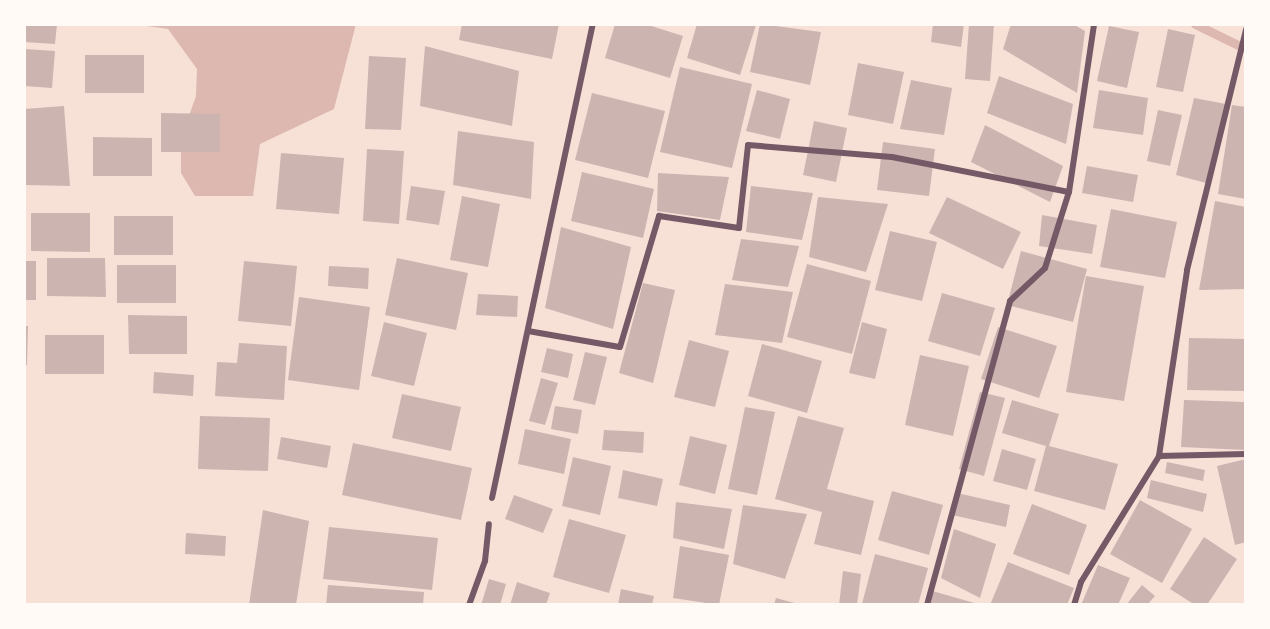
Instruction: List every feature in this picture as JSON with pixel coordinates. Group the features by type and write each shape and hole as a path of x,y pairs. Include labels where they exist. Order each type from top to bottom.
{"street":[{"path":"492,498 593,24"},
{"path":"927,605 1010,301 1045,268 1069,192 1094,24"},
{"path":"1074,605 1081,582 1159,456 1187,270 1246,29"},
{"path":"528,331 620,348 660,216 739,228 748,145 892,157 1069,192"},
{"path":"1159,456 1246,454"},
{"path":"469,605 485,561 489,524"}],"shaded area":[{"path":"132,24 356,24 334,109 260,144 253,196 195,196 181,173 181,138 196,96 197,69 168,29"}],"building":[{"path":"24,24 57,24 55,44 24,42"},
{"path":"462,24 559,24 552,59 459,40"},
{"path":"615,24 645,24 683,36 670,78 605,58"},
{"path":"697,24 756,25 740,75 687,58"},
{"path":"760,24 821,32 810,85 750,72"},
{"path":"933,24 964,24 961,47 931,42"},
{"path":"969,24 994,24 990,81 965,79"},
{"path":"1011,24 1073,24 1085,31 1077,93 1003,49"},
{"path":"1109,26 1139,32 1127,88 1097,81"},
{"path":"1168,29 1195,35 1183,92 1156,87"},
{"path":"425,46 519,71 512,126 420,106"},
{"path":"24,49 55,51 52,88 24,86"},
{"path":"85,55 144,55 144,93 85,93"},
{"path":"369,56 406,58 401,130 365,129"},
{"path":"858,63 904,72 893,124 848,115"},
{"path":"680,67 752,84 732,168 660,152"},
{"path":"999,76 1073,104 1066,144 987,113"},
{"path":"911,80 952,88 944,135 900,129"},
{"path":"757,90 790,99 780,139 746,131"},
{"path":"1099,90 1148,98 1143,135 1093,128"},
{"path":"592,93 665,111 648,178 575,160"},
{"path":"1194,98 1226,104 1206,183 1176,175"},
{"path":"1232,105 1246,107 1246,199 1218,194"},
{"path":"64,106 70,186 24,185 24,109"},
{"path":"1158,110 1182,115 1170,166 1147,161"},
{"path":"161,113 220,114 220,152 161,152"},
{"path":"814,121 847,128 836,182 803,175"},
{"path":"985,125 1063,166 1050,202 971,162"},
{"path":"458,131 534,142 531,199 453,185"},
{"path":"93,137 152,138 152,176 93,176"},
{"path":"883,142 935,149 929,196 877,190"},
{"path":"367,149 404,151 399,224 363,221"},
{"path":"281,153 344,158 339,214 276,209"},
{"path":"1087,166 1138,175 1133,202 1082,193"},
{"path":"582,172 654,189 643,238 571,221"},
{"path":"658,173 729,177 720,220 657,211"},
{"path":"411,186 445,191 439,225 406,220"},
{"path":"751,186 813,193 802,240 746,232"},
{"path":"462,196 500,204 488,267 450,260"},
{"path":"818,197 888,204 866,272 809,257"},
{"path":"947,197 1021,232 1003,269 929,233"},
{"path":"1215,201 1246,207 1246,289 1199,290"},
{"path":"1111,209 1177,222 1165,278 1100,267"},
{"path":"31,213 90,213 90,252 31,251"},
{"path":"1042,215 1097,225 1092,254 1039,246"},
{"path":"114,216 173,216 173,255 114,255"},
{"path":"561,227 631,247 613,329 545,308"},
{"path":"890,231 937,242 922,301 875,290"},
{"path":"741,239 799,246 788,287 732,280"},
{"path":"1021,251 1087,269 1073,322 1007,305"},
{"path":"47,258 105,258 106,297 47,296"},
{"path":"397,258 468,273 456,330 385,315"},
{"path":"24,261 36,261 36,300 24,300"},
{"path":"244,261 297,266 291,326 238,321"},
{"path":"807,264 871,281 852,354 787,337"},
{"path":"117,265 176,265 176,303 117,303"},
{"path":"329,266 369,268 368,289 328,286"},
{"path":"1086,276 1144,286 1124,401 1066,392"},
{"path":"643,283 675,290 653,383 619,373"},
{"path":"725,284 793,292 782,343 715,335"},
{"path":"942,293 995,308 980,356 928,341"},
{"path":"478,294 518,296 517,317 476,315"},
{"path":"299,297 370,307 359,390 288,380"},
{"path":"128,315 187,316 187,354 129,354"},
{"path":"384,322 427,333 414,386 371,376"},
{"path":"862,322 887,329 875,379 849,373"},
{"path":"24,326 28,326 27,365 24,365"},
{"path":"998,327 1057,346 1039,398 981,379"},
{"path":"45,335 104,335 104,374 45,374"},
{"path":"1189,338 1246,339 1246,391 1187,390"},
{"path":"689,340 729,351 715,407 674,397"},
{"path":"239,343 287,346 284,400 215,396 217,362 237,363"},
{"path":"762,344 822,361 807,413 748,396"},
{"path":"547,348 573,354 568,378 541,372"},
{"path":"585,352 607,357 595,405 573,400"},
{"path":"920,355 969,366 953,436 905,425"},
{"path":"154,372 194,375 193,396 153,393"},
{"path":"541,378 558,383 545,425 529,421"},
{"path":"980,392 1005,398 984,476 959,469"},
{"path":"402,394 461,407 451,451 392,438"},
{"path":"1012,400 1059,414 1049,446 1118,464 1105,510 1034,491 1046,446 1002,433"},
{"path":"1184,400 1246,402 1246,450 1181,447"},
{"path":"555,406 582,410 578,434 551,429"},
{"path":"745,407 775,412 757,495 728,489"},
{"path":"200,416 270,418 268,471 198,469"},
{"path":"798,416 844,428 827,489 874,501 861,555 814,544 822,512 775,499"},
{"path":"525,429 571,439 564,474 518,464"},
{"path":"604,430 644,432 643,453 602,450"},
{"path":"690,436 727,445 715,494 679,485"},
{"path":"281,437 331,446 327,468 277,459"},
{"path":"353,443 472,468 461,520 342,495"},
{"path":"1002,449 1036,459 1027,490 993,481"},
{"path":"573,457 611,466 600,515 562,506"},
{"path":"1246,459 1246,542 1235,545 1217,466"},
{"path":"1167,462 1205,470 1203,481 1165,473"},
{"path":"623,470 663,479 657,506 618,498"},
{"path":"1151,480 1207,494 1203,512 1147,498"},
{"path":"892,491 943,505 929,555 878,540"},
{"path":"957,493 1010,505 1006,527 952,515"},
{"path":"514,495 553,509 543,533 505,519"},
{"path":"1140,500 1192,529 1162,583 1110,554"},
{"path":"676,502 732,509 724,549 673,538"},
{"path":"1032,504 1087,525 1069,575 1013,554"},
{"path":"743,505 807,514 785,579 733,564"},
{"path":"263,510 309,521 296,605 249,605"},
{"path":"569,519 626,535 609,593 553,577"},
{"path":"329,527 438,538 432,590 323,579"},
{"path":"954,529 996,544 980,598 941,578"},
{"path":"186,533 226,536 225,556 185,554"},
{"path":"1204,537 1237,559 1207,605 1195,605 1170,589"},
{"path":"680,546 729,555 719,605 673,598"},
{"path":"875,554 928,568 918,605 862,604"},
{"path":"1008,562 1074,588 1067,605 990,605"},
{"path":"1098,565 1130,578 1118,605 1081,605"},
{"path":"843,571 861,574 857,605 839,605"},
{"path":"489,579 506,584 500,605 481,605"},
{"path":"517,582 550,593 546,605 510,605"},
{"path":"328,585 424,592 423,605 326,605"},
{"path":"1142,585 1155,596 1147,605 1126,605"},
{"path":"621,589 654,596 652,605 618,605"},
{"path":"929,590 978,604 978,605 925,605"},
{"path":"776,598 798,604 798,605 774,605"}],"waterway":[{"path":"1195,24 1246,49"}]}
